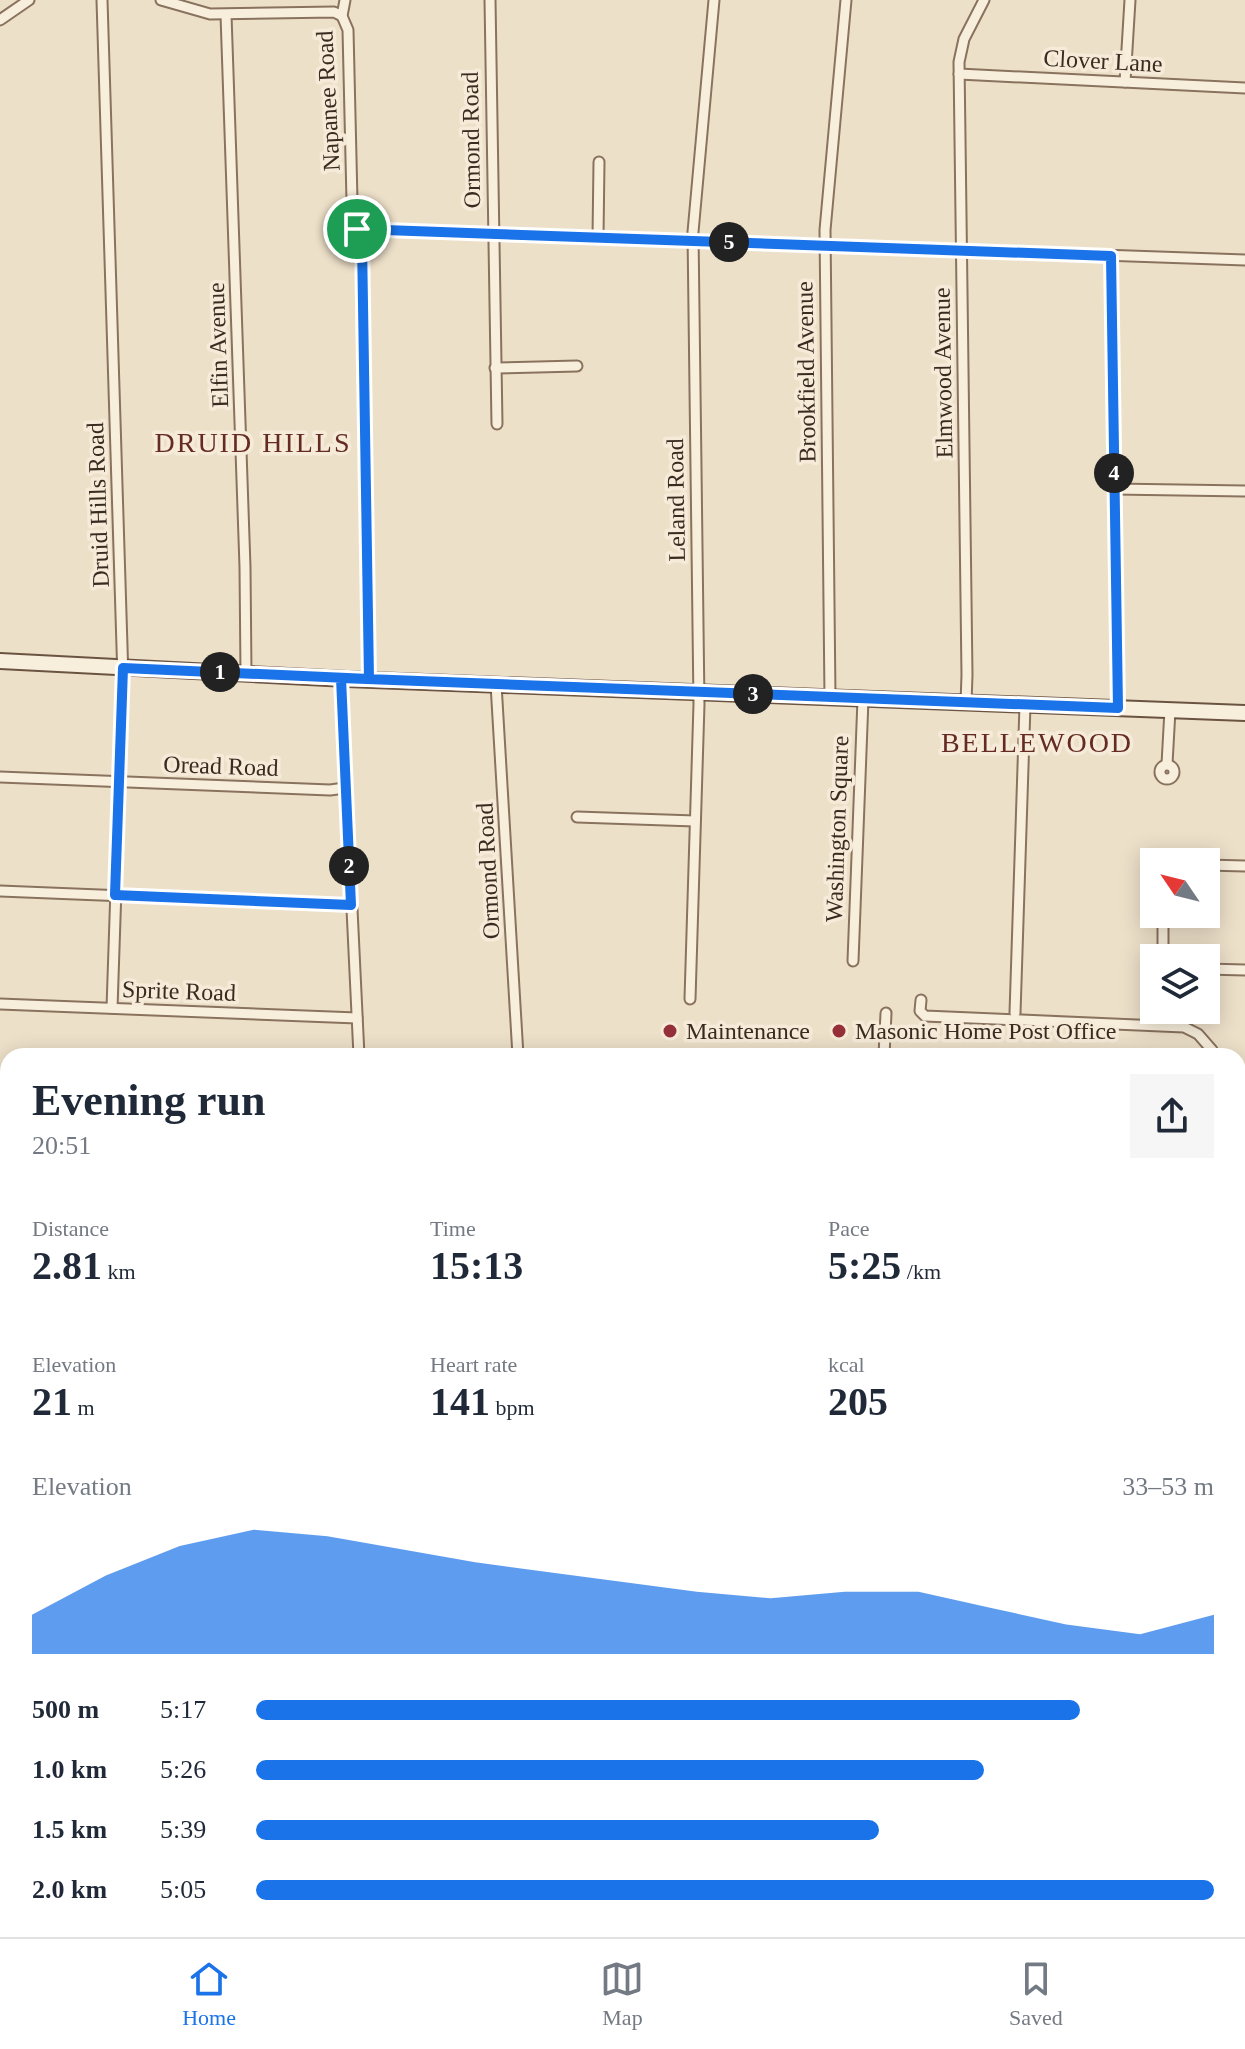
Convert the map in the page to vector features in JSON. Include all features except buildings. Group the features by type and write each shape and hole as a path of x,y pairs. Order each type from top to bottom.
{"main road":[{"path":"0,661 341,678 1245,713"}],"street":[{"path":"0,20 29,0"},
{"name":"Druid Hills Road","path":"102,0 123,668 112,1008"},
{"path":"161,0 196,11 226,15 334,12 342,16"},
{"name":"Napanee Road","path":"345,0 342,16 348,30 352,201 362,242 369,679"},
{"name":"Ormond Road","path":"490,0 497,424"},
{"name":"Leland Road","path":"690,999 699,692 693,240 714,0"},
{"name":"Brookfield Avenue","path":"830,697 825,245 846,0"},
{"name":"Elmwood Avenue","path":"966,703 959,74 962,44 984,0"},
{"path":"1125,82 1130,0"},
{"name":"Elfin Avenue","path":"226,15 246,673"},
{"name":"Clover Lane","path":"959,74 1245,88"},
{"path":"598,237 599,162"},
{"path":"357,229 1245,260"},
{"path":"1111,256 1118,708"},
{"path":"495,368 577,366"},
{"path":"1114,489 1245,491"},
{"path":"341,678 359,1048"},
{"name":"Ormond Road","path":"496,684 518,1048"},
{"name":"Washington Square","path":"853,961 863,699"},
{"path":"1015,1013 1025,705"},
{"path":"1167,764 1170,710"},
{"name":"Oread Road","path":"0,777 345,788"},
{"path":"577,817 695,821"},
{"path":"1220,865 1245,866"},
{"path":"0,891 351,905"},
{"path":"1220,969 1245,970"},
{"path":"921,1000 920,1011 925,1016 1184,1027 1198,1034 1210,1048"},
{"name":"Sprite Road","path":"0,1004 357,1018"},
{"path":"884,1048 886,1013"}],"place":[{"name":"Maintenance","path":"670,1031"},
{"name":"Masonic Home Post Office","path":"839,1031"}],"district":[{"name":"DRUID HILLS","path":"253,442"},
{"name":"BELLEWOOD","path":"1037,742"}],"route":[{"path":"357,229 1111,256 1118,708 341,678 351,905 115,895 123,668 369,679 362,242 357,229"}]}
